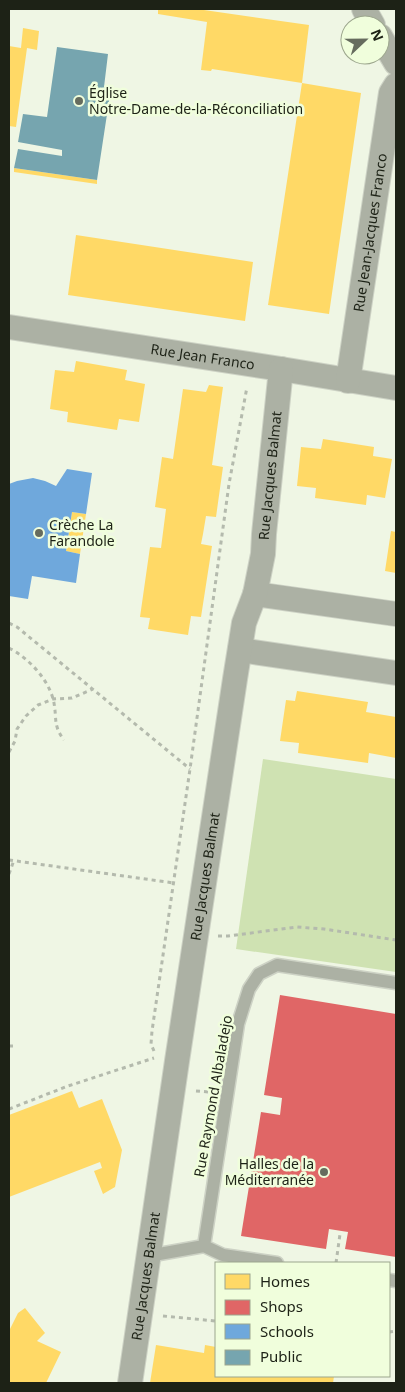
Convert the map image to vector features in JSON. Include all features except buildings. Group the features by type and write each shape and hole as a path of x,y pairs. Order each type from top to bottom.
{"street":[{"name":"Rue Jean-Jacques Franco","path":"348,380 391,93 396,85"},
{"name":"Rue Jean Franco","path":"9,327 396,388"},
{"name":"Rue Jacques Balmat","path":"130,1383 244,623 254,594 263,554 281,369"},
{"path":"254,594 396,614"},
{"path":"240,650 396,673"}],"lane":[{"name":"Rue Raymond Albaladejo","path":"204,1246 238,1024 249,989 259,974 277,965 396,983"},
{"path":"148,1256 204,1246 223,1255 270,1262"}],"path":[{"path":"155,1067 156,1057 151,1044 152,1032 229,484 251,364"},
{"path":"9,623 17,627 190,769"},
{"path":"9,648 16,651 37,671 49,686 53,699 55,722 64,740"},
{"path":"9,752 15,741 16,729 38,705 53,699 72,698 93,689"},
{"path":"9,860 174,883"},
{"path":"9,874 14,860"},
{"path":"196,936 228,936 297,927 324,929 396,940"},
{"path":"9,1046 17,1046"},
{"path":"9,1109 68,1086 156,1057"},
{"path":"198,1091 214,1093"},
{"path":"336,1262 340,1234"},
{"path":"140,1314 215,1321"}],"green space":[{"path":"263,759 396,779 396,972 236,949"}],"place":[{"name":"Église Notre-Dame-de-la-Réconciliation","path":"79,101"},
{"name":"Crèche La Farandole","path":"39,533"},
{"name":"Halles de la Méditerranée","path":"324,1172"}]}
